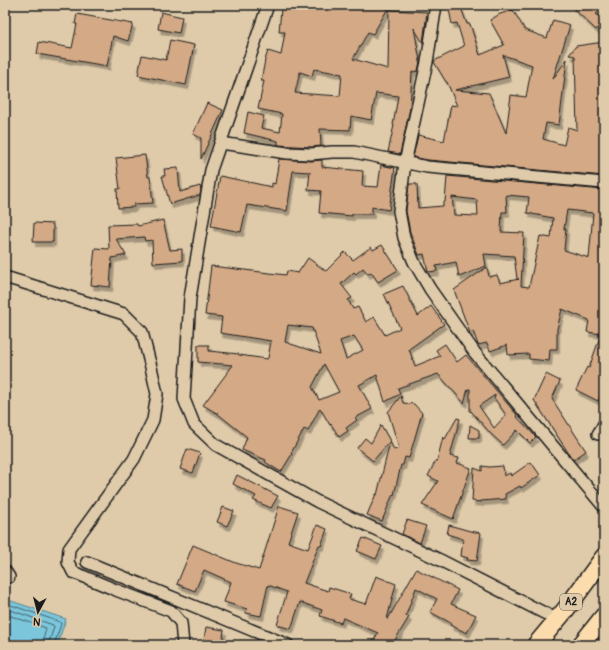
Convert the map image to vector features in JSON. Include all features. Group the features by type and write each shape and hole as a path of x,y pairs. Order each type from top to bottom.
{"highway":[{"name":"A2","path":"536,645 558,620 604,557"},
{"path":"581,645 604,616"}],"street":[{"path":"268,5 212,170 190,298 184,399 194,424 216,445 318,502 440,560 558,620"},
{"path":"436,5 427,62 406,163 399,211 404,238 414,262 430,289 476,353 604,507"},
{"path":"220,143 287,153 311,154 354,152 427,167 604,183"},
{"path":"5,277 124,314 142,332 152,367 157,394 153,420 134,459 69,549 68,562 73,572 171,611 181,623 183,645"},
{"path":"598,434 604,424"},
{"path":"87,562 288,645"}],"water":[{"path":"5,599 66,619 57,645 17,645 5,641"}],"building":[{"path":"315,5 390,5 373,34 368,32 353,59 388,69 389,10 427,12 423,43 414,28 420,61 418,71 412,72 410,108 400,154 388,152 398,96 376,93 371,120 351,116 350,130 320,129 321,146 311,147 278,145 278,141 244,133 248,112 264,116 261,128 280,132 282,114 258,109 264,81 261,81 265,60 268,51 281,55 285,32 279,32 281,9 304,11 305,9 313,11","holes":["314,69 342,74 340,96 295,93 300,72 312,76"]},
{"path":"448,5 460,5 467,24 470,24 480,55 504,45 490,20 500,14 513,10 525,30 547,38 553,20 570,25 553,79 567,59 559,125 546,123 543,139 564,145 568,127 577,130 575,56 569,55 576,46 604,42 604,176 428,160 413,157 418,135 444,141 451,105 457,106 447,82 434,62 464,46 457,23 452,24","holes":["503,55 532,65 526,97 511,95 506,133 489,93 455,90 509,77"]},
{"path":"570,5 591,5 598,12 596,14 604,19 596,30"},
{"path":"161,12 182,17 179,33 158,29"},
{"path":"77,14 133,24 128,41 113,36 107,66 37,54 39,42 72,48 77,24 75,24"},
{"path":"170,40 194,45 186,85 138,75 142,55 166,60"},
{"path":"207,103 223,110 201,159 201,138 193,134"},
{"path":"145,155 148,177 150,177 153,203 134,204 134,207 118,208 117,189 120,189 116,158"},
{"path":"279,159 311,161 322,160 322,167 363,171 362,186 378,187 381,165 395,168 389,210 372,207 372,214 352,214 352,216 319,213 321,191 308,190 310,172 293,171 287,211 247,205 241,232 211,226 220,176 272,187 272,183 275,184"},
{"path":"178,168 180,192 200,186 200,195 170,204 162,176 165,176 164,169"},
{"path":"447,176 604,190 604,389 598,401 576,390 587,367 589,368 601,334 587,332 589,320 562,309 557,329 557,349 550,349 549,361 529,359 529,354 508,355 507,345 490,351 487,343 478,345 473,331 470,333 454,290 487,267 489,277 497,275 500,283 519,279 517,279 514,256 484,254 486,266 459,277 456,262 436,266 437,271 428,272 424,254 419,255 410,232 406,211 409,184 417,184 418,208 443,206 443,202 445,202","holes":["506,195 529,197 527,213 553,218 551,238 540,236 529,287 521,286 524,233 501,232 502,212 507,212","452,197 477,200 478,216 454,215","567,210 593,213 589,258 564,250 566,229 564,229"]},
{"path":"163,220 170,250 182,249 182,261 153,263 152,240 145,241 144,237 116,239 126,255 112,258 110,287 91,285 95,248 109,249 108,225 137,224 138,226"},
{"path":"34,223 53,224 53,242 33,242"},
{"path":"382,245 398,270 378,282 371,272 368,274 363,268 356,274 354,272 341,284 352,298 348,300 353,309 358,307 366,322 374,317 385,335 400,328 384,294 403,286 418,316 431,306 444,324 409,349 415,366 440,356 436,350 445,344 457,362 466,355 517,415 516,416 536,437 530,443 517,430 503,445 471,411 470,412 470,389 468,389 464,403 438,374 398,388 400,394 385,402 377,375 359,385 372,409 355,418 357,420 346,428 348,431 339,437 320,408 308,431 304,429 291,453 292,454 281,472 265,462 266,460 242,450 247,437 218,414 203,405 233,365 198,362 198,345 209,345 209,351 267,359 271,341 220,333 222,317 205,315 211,266 286,275 287,271 298,273 308,258 326,271 345,252 353,260 371,247 373,250","holes":["288,325 312,328 321,354 285,342","354,336 363,350 346,359 340,341","324,364 339,392 319,400 312,387","495,395 494,398 506,415 494,428 479,406"]},
{"path":"546,374 560,381 552,399 586,451 573,460 534,400"},
{"path":"401,396 403,403 414,404 422,413 409,458 405,457 403,465 401,465 394,495 393,494 382,521 367,515 376,494 377,495 390,442 394,450 399,448 388,412"},
{"path":"457,418 460,419 450,456 459,458 457,463 471,468 453,519 422,505 438,481 428,476 436,460 437,461 443,437 445,439"},
{"path":"381,425 390,441 373,461 357,448 365,438 371,443"},
{"path":"470,425 479,430 479,438 469,438"},
{"path":"187,449 200,453 193,473 180,469"},
{"path":"531,462 540,475 521,488 520,486 505,494 506,499 481,502 472,501 474,468 482,471 482,466 503,466 504,476 510,473 511,476"},
{"path":"237,475 278,496 271,508 253,500 256,496 233,484"},
{"path":"279,506 298,512 288,542 308,549 317,525 327,529 304,583 328,591 329,587 351,594 349,599 366,604 376,576 396,584 388,619 416,569 458,590 451,604 476,615 467,633 450,625 451,623 430,612 437,599 416,588 406,615 409,617 392,645 371,645 378,633 343,618 341,623 320,616 322,610 300,602 291,629 277,625 287,592 268,585 261,616 246,613 247,609 224,602 231,582 204,570 195,591 177,584 193,545 236,563 259,570"},
{"path":"223,507 234,511 227,526 217,522"},
{"path":"407,520 426,526 420,543 402,534"},
{"path":"449,525 481,533 477,561 467,560 468,558 461,556 463,539 447,534"},
{"path":"363,538 382,546 376,559 357,551"},
{"path":"206,627 224,630 222,645 203,645"}]}
